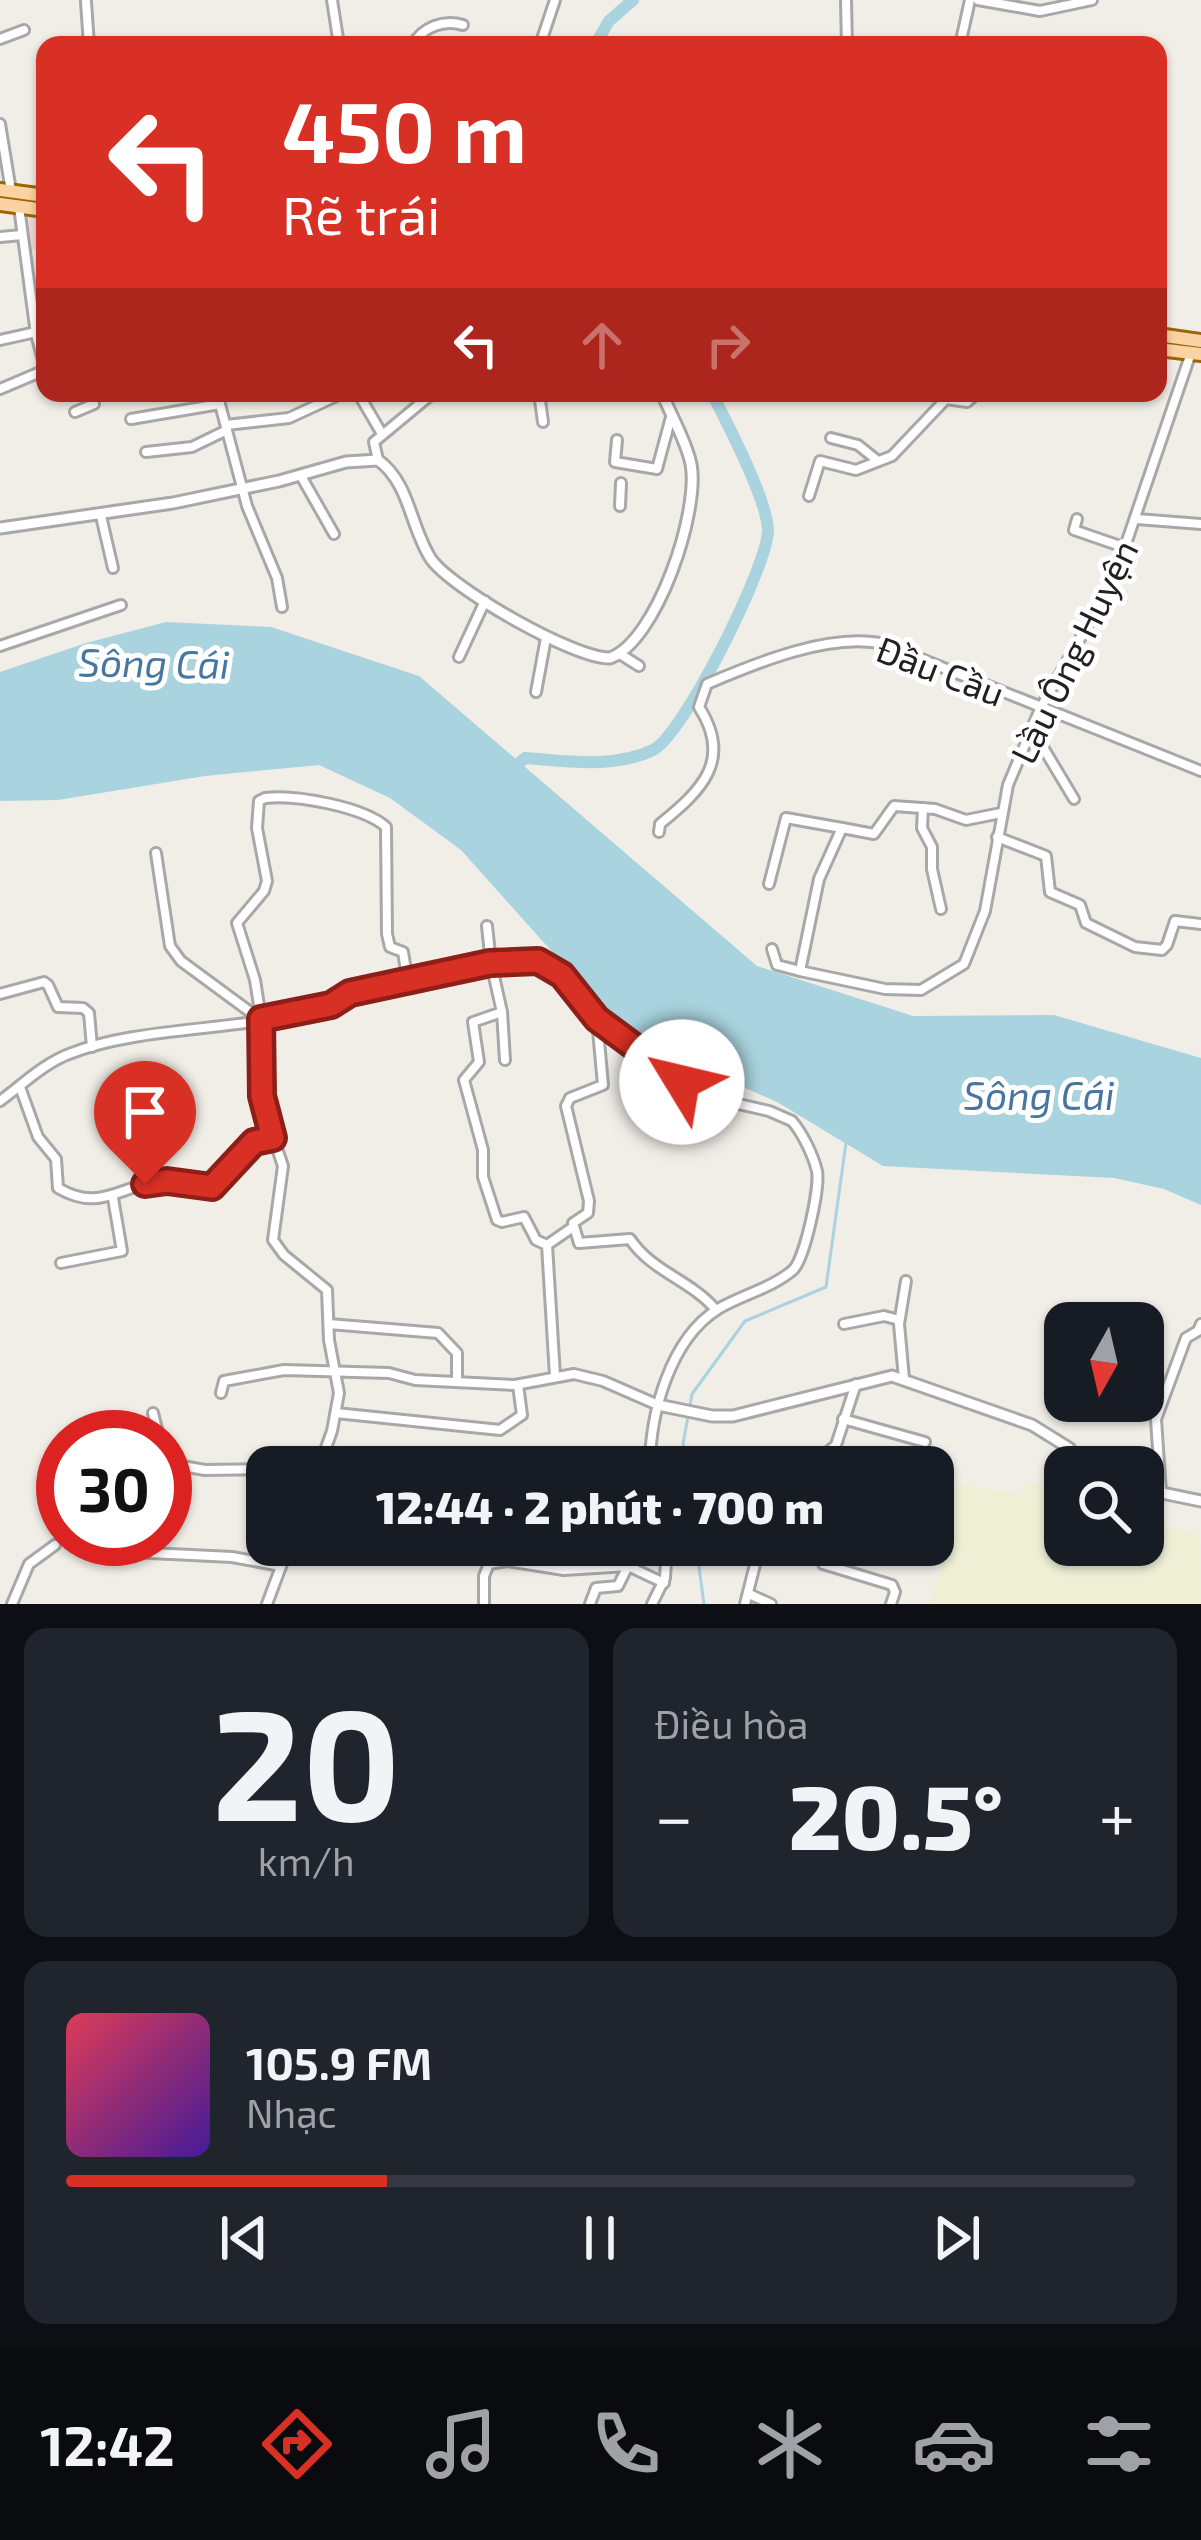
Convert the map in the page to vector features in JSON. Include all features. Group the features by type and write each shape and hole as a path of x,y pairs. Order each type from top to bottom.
{"main road":[{"path":"6,190 36,198"},
{"path":"0,204 19,207 36,202"},
{"path":"1167,336 1201,341"}],"street":[{"path":"332,0 338,36"},
{"path":"543,36 555,0"},
{"path":"847,0 847,36"},
{"path":"963,36 974,0 1040,11 1091,0"},
{"path":"86,2 88,36"},
{"path":"420,36 440,24 463,25"},
{"path":"0,39 24,30"},
{"path":"0,124 6,190"},
{"path":"19,207 36,310"},
{"path":"0,238 22,235"},
{"path":"0,340 36,333"},
{"name":"Lầu Ông Huyện","path":"800,971 908,991 926,989 964,964 985,911 1001,813 1031,728 1114,579 1196,353"},
{"path":"0,389 36,373"},
{"path":"75,412 93,402"},
{"path":"146,452 192,447 226,428 289,418 324,402"},
{"path":"363,402 382,434"},
{"path":"422,402 374,442 378,460 399,484 434,564 462,588 546,638 588,656 610,658 620,654 646,624 680,546 692,469 665,402"},
{"path":"540,402 543,422"},
{"path":"809,496 820,461 856,470 897,452 943,402"},
{"path":"131,419 220,404 242,488 277,578 282,608"},
{"path":"617,440 616,462 657,470 671,417"},
{"path":"831,438 862,447 878,461"},
{"path":"0,528 101,516 301,476 346,461 378,460"},
{"path":"301,476 334,534"},
{"path":"620,506 621,482"},
{"path":"101,516 113,568"},
{"path":"1077,519 1074,530 1126,548"},
{"path":"1137,519 1201,524"},
{"path":"459,657 485,601"},
{"path":"0,646 121,604"},
{"path":"536,692 546,638"},
{"name":"Đầu Cầu","path":"659,832 660,824 704,785 712,767 712,727 699,707 704,687 826,643 870,640 1201,772"},
{"path":"620,654 624,661 639,666"},
{"path":"1031,728 1074,799"},
{"path":"326,1446 336,1413 338,1374 329,1340 327,1290 273,1240 283,1166 262,1096 261,1019 255,980 237,923 267,881 256,815 265,798 324,803 373,817 386,827 387,934 390,947 404,952 408,983"},
{"path":"769,884 784,820 874,834 890,808 922,808 966,820 1001,813"},
{"path":"922,808 940,908"},
{"path":"772,950 777,965 800,971 819,879 842,828"},
{"path":"997,837 1046,856 1050,892 1080,905 1087,923 1135,946 1162,950 1175,922 1201,924"},
{"path":"156,853 170,946 181,961 261,1019"},
{"path":"487,926 506,1060"},
{"path":"0,1101 65,1055 92,1047 161,1031 331,1005 350,993 490,963 532,960 550,965 597,1019 660,1068 709,1099 787,1117 815,1166 815,1198 799,1263 781,1278 716,1310 682,1350 658,1406 653,1446"},
{"path":"0,994 48,985 58,1007 83,1008 89,1013 92,1047"},
{"path":"502,1012 473,1022 479,1062 464,1079 483,1150 483,1177 496,1220 524,1217 536,1240 547,1244"},
{"path":"547,1244 588,1213 590,1205 566,1106 570,1098 603,1085 597,1019"},
{"path":"20,1087 38,1137 56,1159 58,1188 83,1197 113,1198 157,1182 212,1187 254,1142 273,1138"},
{"path":"62,1263 122,1251 113,1198"},
{"path":"573,1226 581,1245 630,1239 644,1258 700,1291 716,1310"},
{"path":"547,1244 555,1376"},
{"path":"904,1379 899,1320 906,1281"},
{"path":"844,1324 884,1316 899,1320"},
{"path":"329,1324 438,1333 457,1353 457,1382"},
{"path":"1158,1446 1156,1419 1185,1341 1201,1324"},
{"path":"221,1393 224,1381 269,1370 389,1372 415,1380 518,1385 555,1376 597,1378 658,1406 733,1416 880,1377 904,1379 1032,1425 1066,1446"},
{"path":"835,1446 856,1384"},
{"path":"336,1413 500,1430 522,1415 518,1385"},
{"path":"843,1419 925,1442"},
{"path":"192,1468 246,1469"},
{"path":"1164,1494 1201,1501"},
{"path":"192,1555 246,1560"},
{"path":"12,1604 29,1564 36,1559"},
{"path":"267,1604 281,1566"},
{"path":"484,1604 488,1566"},
{"path":"540,1566 559,1570 628,1566 664,1583"},
{"path":"590,1604 596,1588 618,1586 628,1566"},
{"path":"652,1604 664,1583 666,1566"},
{"path":"755,1566 747,1599 771,1604"},
{"path":"830,1566 892,1585 891,1604"}],"shaded area":[{"path":"24,216 36,217 36,250 28,251"}],"green space":[{"path":"1028,1482 1044,1484 1044,1566 1164,1566 1164,1527 1200,1535 1201,1604 928,1604 942,1566 954,1566 954,1495 959,1484 1021,1495"}],"water":[{"name":"Sông Cái","path":"166,622 271,627 419,676 757,966 913,1016 1054,1015 1201,1058 1201,1205 1164,1189 1114,1178 883,1166 777,1102 675,1057 615,1022 461,850 390,798 319,765 205,776 58,800 0,801 0,672"}],"waterway":[{"path":"600,36 609,21 633,0"},
{"path":"509,772 525,758 606,762 653,750 703,683 754,577 768,530 754,481 716,402"},
{"path":"683,1446 692,1394 745,1321 826,1287 846,1143"},
{"path":"699,1566 704,1604"}],"route":[{"path":"145,1184 167,1181 212,1187 254,1142 273,1138 262,1096 261,1019 331,1005 350,993 490,963 532,960 550,965 597,1019 682,1082"}]}
